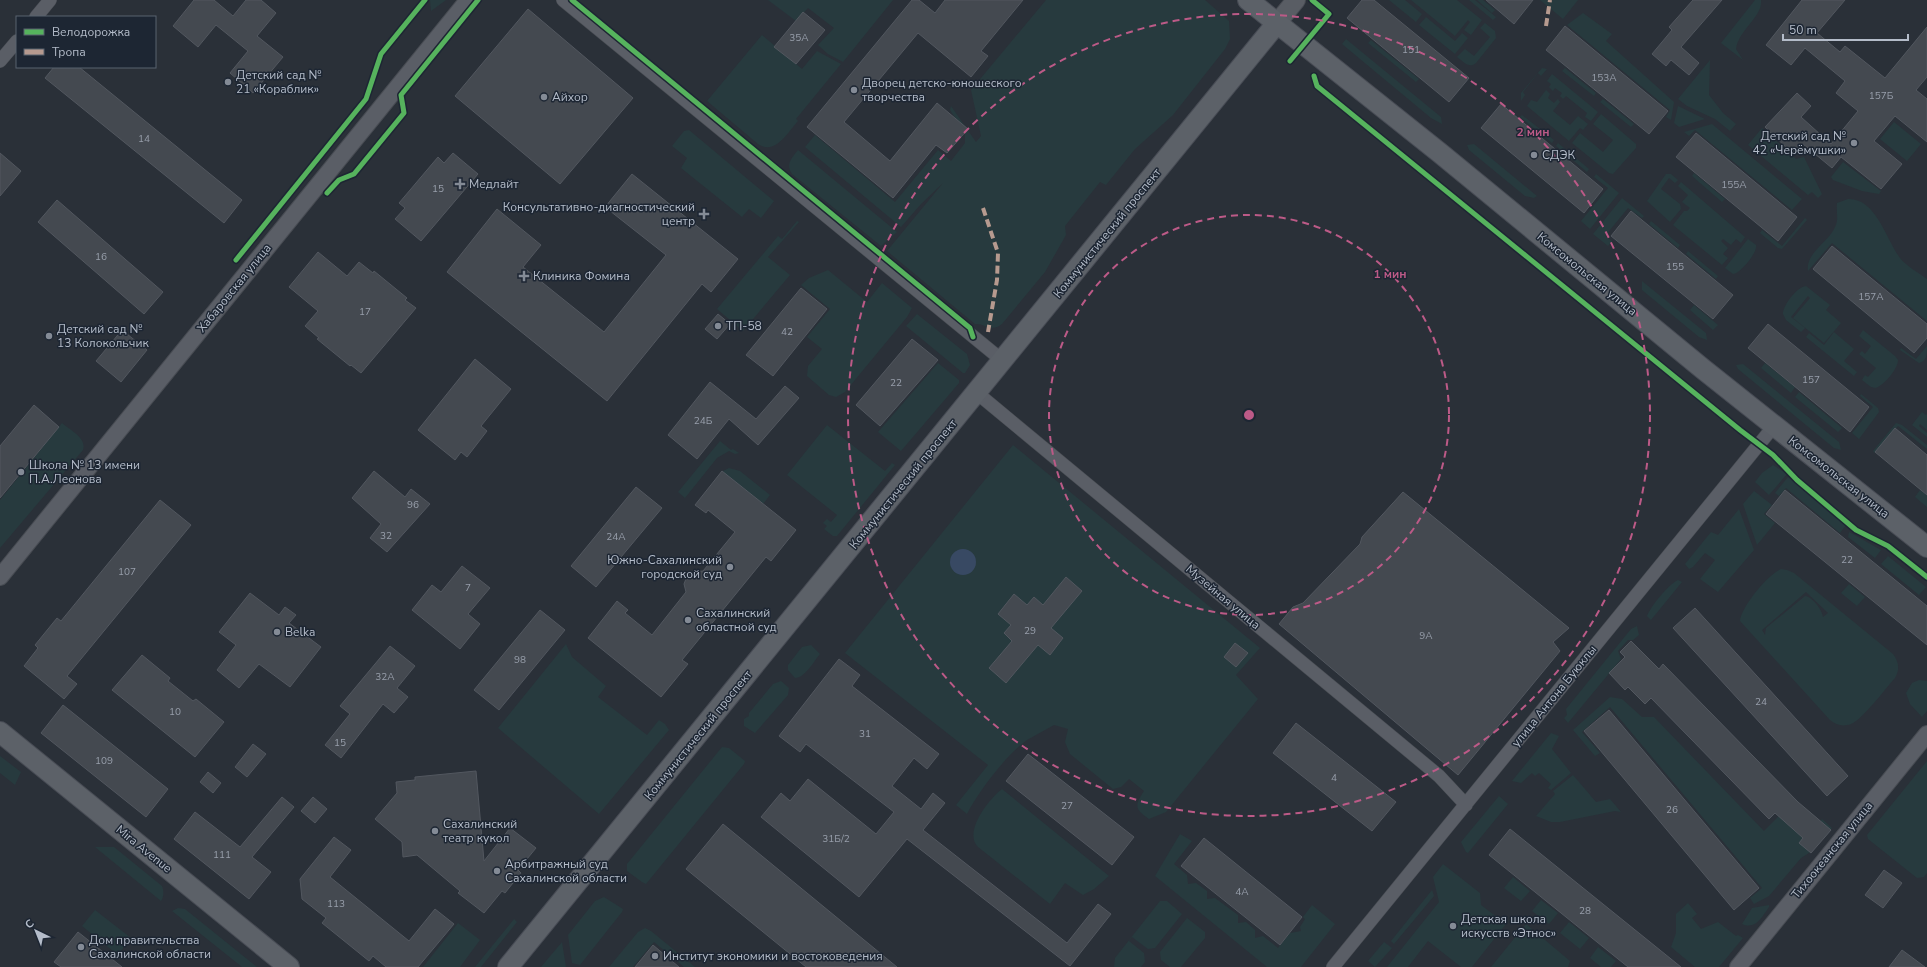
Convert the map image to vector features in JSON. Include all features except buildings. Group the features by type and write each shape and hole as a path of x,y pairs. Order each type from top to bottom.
{"main road":[{"name":"Комсомольская улица","path":"1248,0 1440,153 1774,426 1927,547"},
{"name":"Коммунистический проспект","path":"508,967 1296,0"},
{"name":"Mira Avenue","path":"0,732 289,967"}],"street":[{"path":"37,16 50,0"},
{"name":"Хабаровская улица","path":"0,577 468,0"},
{"path":"563,0 1003,361"},
{"path":"0,61 16,42"},
{"name":"Музейная улица","path":"977,393 1439,776 1466,805"},
{"name":"улица Антона Буюклы","path":"1333,967 1774,426"},
{"name":"Тихоокеанская улица","path":"1738,967 1927,734"}],"green space":[{"path":"430,0 446,0 431,11"},
{"path":"768,0 893,0 843,62 828,54 818,45 834,28 808,8 796,21"},
{"path":"1046,0 1205,0 1229,21 1230,39 1225,49 1173,115 1135,149 1106,185 1100,182 1065,226 1066,235 1045,272 1002,324 998,327 991,328 975,324 887,251 943,183 921,204 901,227 805,147 815,135 895,202 938,150 951,161 965,143 965,133 950,110 951,106 976,142 981,136 971,90"},
{"path":"1389,0 1405,0 1422,14 1416,22"},
{"path":"1411,0 1457,0 1482,20 1471,35 1464,30 1470,22 1468,20 1455,36"},
{"path":"1469,0 1475,0 1496,17 1493,20"},
{"path":"1477,0 1483,0 1495,10 1492,13"},
{"path":"1540,0 1578,0 1563,19"},
{"path":"1755,0 1761,0 1761,6 1755,18 1741,35 1736,49 1743,60 1721,43"},
{"path":"1583,13 1612,34 1606,41 1674,102 1671,120 1666,117 1670,110 1567,25"},
{"path":"1426,17 1455,41 1462,33 1468,38 1455,54 1419,25"},
{"path":"1485,23 1495,31 1496,38 1476,63 1473,65 1466,64 1457,57 1465,49 1474,56 1490,37 1480,28"},
{"path":"762,35 802,69 817,51 841,64 796,119 798,121 781,141 770,147 764,147 758,144 707,101"},
{"path":"1346,39 1441,117 1442,124 1431,118 1342,44"},
{"path":"1371,40 1419,79 1416,82 1368,43"},
{"path":"1710,60 1709,95 1723,113 1736,124 1730,131 1715,119 1687,106 1678,99"},
{"path":"1542,68 1547,69 1541,76 1538,73 1523,92 1525,95 1521,101 1521,93"},
{"path":"1565,68 1596,93 1594,96 1562,71"},
{"path":"1552,74 1598,112 1591,121 1585,117 1587,113 1566,96 1563,99 1560,96 1562,93 1555,88 1553,91 1549,87 1551,84 1547,81"},
{"path":"1546,90 1550,94 1548,98 1554,103 1558,99 1560,102 1553,111 1570,125 1578,116 1588,124 1583,130 1580,128 1569,141 1527,106 1531,100 1537,102"},
{"path":"1603,99 1634,124 1631,127 1600,102"},
{"path":"1678,106 1705,119 1679,127 1674,123"},
{"path":"1601,114 1636,144 1636,148 1613,174 1609,173 1572,143 1580,133 1603,152 1613,140 1593,124"},
{"path":"1522,115 1554,140 1552,143 1520,117"},
{"path":"1894,122 1921,144 1907,161 1880,139"},
{"path":"1712,124 1802,199 1792,210 1695,130 1689,136 1684,132"},
{"path":"1762,128 1796,159 1804,157 1822,194 1818,198 1812,192 1808,195 1748,145"},
{"path":"689,130 774,201 761,218 749,209 742,217 681,168 687,158 672,146 684,131"},
{"path":"1558,143 1589,169 1587,172 1556,146"},
{"path":"1474,144 1537,196 1534,198 1525,196 1469,150 1467,145"},
{"path":"798,150 897,232 881,246 792,174 789,164"},
{"path":"1843,162 1881,191 1879,194 1862,191 1833,180 1831,177"},
{"path":"1694,173 1725,199 1722,202 1692,176"},
{"path":"1596,174 1619,193 1590,229 1581,221 1608,188 1594,177"},
{"path":"1666,174 1671,174 1678,180 1675,183 1669,178 1661,189 1680,204 1681,209 1670,222 1647,201"},
{"path":"1681,182 1745,237 1741,243 1736,239 1731,245 1723,239 1721,241 1728,248 1723,254 1728,258 1722,265 1673,225 1684,211 1687,211 1690,208 1682,202 1688,195 1678,186"},
{"path":"1622,198 1644,216 1642,218 1628,208 1605,236 1612,241 1608,246 1593,234"},
{"path":"1848,199 1858,200 1873,212 1900,258 1909,267 1927,279 1927,321 1832,243 1808,271 1810,259 1828,238 1836,224 1837,203"},
{"path":"1805,218 1807,220 1782,249 1778,248 1760,233 1762,230 1782,246"},
{"path":"797,221 799,222 768,257 790,275 743,331 717,309 778,236 782,239"},
{"path":"1651,221 1680,245 1678,248 1649,224"},
{"path":"1748,239 1756,245 1756,248 1744,267 1733,274 1725,268"},
{"path":"1688,251 1718,276 1716,279 1686,254"},
{"path":"828,270 867,302 882,283 912,308 907,317 845,392 836,397 829,395 807,376 808,366 822,349 807,337 830,309 801,285 809,278"},
{"path":"1642,281 1706,333 1707,340 1699,337 1642,290"},
{"path":"1806,286 1830,305 1826,310 1841,323 1824,343 1793,318 1810,298 1808,296 1791,317 1805,328 1801,332 1786,320 1783,314 1785,306 1791,297 1802,287"},
{"path":"1694,305 1718,325 1713,330 1690,310"},
{"path":"917,314 967,354 970,365 965,373 963,373 906,326"},
{"path":"1863,330 1898,360 1896,368 1890,376 1883,384 1876,388 1871,387 1862,380 1865,375 1868,377 1876,368 1859,354 1862,351 1865,354 1871,346 1859,336"},
{"path":"1834,332 1854,349 1844,361 1857,372 1854,376 1806,337 1809,333 1824,345"},
{"path":"1927,346 1927,354 1925,359 1919,363 1900,350 1901,348 1916,359"},
{"path":"938,363 959,380 959,383 901,451 878,432"},
{"path":"1765,363 1795,387 1791,393 1761,368"},
{"path":"1743,364 1839,442 1841,450 1834,448 1738,369 1736,365"},
{"path":"1799,392 1842,428 1838,432 1795,397"},
{"path":"1861,394 1878,408 1879,412 1859,439 1852,433 1873,407 1860,396"},
{"path":"1922,412 1926,415 1927,414 1927,430 1920,424 1919,426 1927,433 1927,437 1912,425"},
{"path":"62,423 80,438 84,446 83,450 0,548 0,500"},
{"path":"1896,423 1902,425 1927,445 1927,449 1898,426 1875,453 1873,451"},
{"path":"827,425 885,471 892,463 895,465 837,536 833,536 824,529 827,526 823,523 827,519 831,522 837,515 787,475"},
{"path":"720,441 731,450 733,449 739,453 735,454 729,451 717,458 685,498 678,492"},
{"path":"1013,445 1260,648 1236,675 1258,699 1166,812 1149,819 1141,813 1137,804 1144,791 1129,779 1121,787 1113,789 1070,754 1065,742 1068,729 1054,725 1027,740 1011,754 986,785 967,814 956,805 988,765 845,653"},
{"path":"1773,465 1787,474 1769,495 1755,482 1762,473"},
{"path":"729,468 740,471 770,495 763,504 724,473 723,471"},
{"path":"1788,477 1846,525 1840,533 1786,488 1779,496 1775,493"},
{"path":"1920,490 1927,495 1927,507 1915,497"},
{"path":"1754,491 1772,505 1764,514 1775,523 1757,545 1743,504"},
{"path":"1739,509 1754,550 1718,592 1700,579 1715,560 1705,553 1693,567 1689,569 1685,564 1711,532 1718,535"},
{"path":"1849,532 1881,550 1875,558 1848,537"},
{"path":"1888,556 1926,587 1919,595 1881,564"},
{"path":"1781,569 1794,573 1893,654 1897,660 1898,669 1895,678 1861,717 1851,724 1840,725 1830,720 1740,621 1750,600 1769,577","holes":["1806,592 1828,613 1823,617 1821,610 1816,604 1805,596 1766,628 1765,635 1762,630"]},
{"path":"1678,580 1682,582 1651,620 1647,616 1652,607 1660,596"},
{"path":"1849,584 1865,597 1857,606 1841,593"},
{"path":"1637,626 1639,635 1633,640 1628,640 1618,651 1621,659 1568,723 1564,718 1567,715 1566,709 1631,629"},
{"path":"566,644 572,657 606,686 598,697 647,735 659,720 665,724 669,730 599,814 498,728"},
{"path":"811,645 820,654 806,672 795,678 788,670 788,665 802,647"},
{"path":"1919,680 1927,681 1927,711 1922,717 1910,704 1906,693 1912,683"},
{"path":"781,681 789,688 788,695 755,733 744,726 744,719 749,716 749,713 773,684"},
{"path":"1610,697 1622,699 1642,717 1654,717 1764,831 1781,814 1786,823 1806,839 1822,819 1832,828 1812,851 1801,858 1769,896 1754,904 1750,898 1762,888 1610,707 1582,732 1600,753 1595,756 1573,730"},
{"path":"1551,733 1559,736 1552,749 1571,773 1551,790 1548,788 1551,784 1539,773 1535,776 1532,773 1521,783 1512,781"},
{"path":"722,747 729,748 745,761 744,764 646,884 642,882 627,871 627,864"},
{"path":"0,756 21,772 15,785 0,773"},
{"path":"1927,761 1927,873 1924,877 1917,878 1868,839 1867,835"},
{"path":"1573,775 1596,802 1610,799 1621,812 1615,811 1560,822 1551,822 1536,816 1555,794 1553,791"},
{"path":"1002,789 1109,876 1094,889 1083,895 1065,883 1050,904 978,847 974,841 976,825 985,808"},
{"path":"1499,796 1508,804 1468,853 1466,852 1461,842"},
{"path":"1180,834 1192,841 1174,864 1187,875 1188,884 1196,883 1207,891 1207,899 1215,898 1238,915 1238,923 1246,922 1255,930 1255,938 1263,936 1278,948 1290,933 1301,931 1300,927 1305,919 1303,917 1312,905 1335,924 1301,967 1267,967 1155,876"},
{"path":"95,847 114,847 162,886 163,898 161,901"},
{"name":"Детская школа искусств «Этнос»","path":"1443,864 1480,893 1481,905 1506,924 1472,967 1461,967 1428,941 1408,967 1387,967 1439,902 1433,877"},
{"path":"1513,877 1530,891 1521,901 1504,888"},
{"path":"1432,890 1434,896 1394,944 1391,941"},
{"path":"604,897 623,909 622,912 580,965 572,963 568,935 595,901"},
{"path":"1541,900 1558,913 1549,924 1532,911"},
{"path":"1160,901 1167,901 1182,914 1155,948 1148,949 1132,937 1129,941 1144,953 1145,962 1141,967 1114,967 1115,958"},
{"path":"1688,903 1697,914 1692,918 1701,929 1718,922 1736,936 1738,935 1743,938 1719,967 1695,967 1671,947 1676,933 1676,914"},
{"path":"1769,905 1764,915 1758,922 1751,925 1742,924 1752,908"},
{"path":"178,908 185,909 257,967 242,967 172,911"},
{"path":"95,910 131,938 118,955 82,926"},
{"path":"1187,918 1205,932 1205,938 1181,967 1170,967 1161,960 1160,952"},
{"path":"514,919 517,922 481,967 475,967"},
{"path":"1569,922 1589,938 1580,949 1560,933"},
{"path":"458,923 480,940 460,967 423,967"},
{"path":"1526,924 1570,961 1568,967 1491,967"},
{"path":"645,928 651,931 695,967 684,967 654,942 633,967 609,967 638,932"},
{"path":"562,942 566,967 541,967"},
{"path":"1384,942 1392,948 1375,967 1368,961"},
{"path":"1598,947 1616,961 1611,967 1601,967 1590,958"}],"water":[{"path":"963,549 972,553 976,562 972,571 963,575 954,571 950,562 954,553"}],"marked path":[{"path":"1546,26 1550,0"},
{"path":"983,208 998,253 997,280 988,332"}],"cycle path":[{"path":"236,260 366,99 381,54 425,0"},
{"path":"327,193 339,180 354,174 404,113 401,95 478,0"},
{"path":"572,0 970,328 973,337"},
{"path":"1290,61 1329,14 1312,0"},
{"path":"1314,76 1317,86 1740,430 1773,455 1797,480 1856,530 1888,546 1927,577"}],"place":[{"name":"Детский сад № 21 «Кораблик»","path":"228,82"},
{"name":"Дворец детско-юношеского творчества","path":"854,90"},
{"name":"Айхор","path":"544,97"},
{"name":"Детский сад № 42 «Черёмушки»","path":"1854,143"},
{"name":"СДЭК","path":"1534,155"},
{"name":"Медлайт","path":"460,184"},
{"name":"Консультативно-диагностический центр","path":"704,214"},
{"name":"Клиника Фомина","path":"524,276"},
{"name":"ТП-58","path":"718,326"},
{"name":"Детский сад № 13 Колокольчик","path":"49,336"},
{"name":"Школа № 13 имени П.А.Леонова","path":"21,472"},
{"name":"Южно-Сахалинский городской суд","path":"730,567"},
{"name":"Сахалинский областной суд","path":"688,620"},
{"name":"Belka","path":"277,632"},
{"name":"Сахалинский театр кукол","path":"435,831"},
{"name":"Арбитражный суд Сахалинской области","path":"497,871"},
{"name":"Детская школа искусств «Этнос»","path":"1453,926"},
{"name":"Дом правительства Сахалинской области","path":"81,947"},
{"name":"Институт экономики и востоковедения","path":"655,956"}]}
